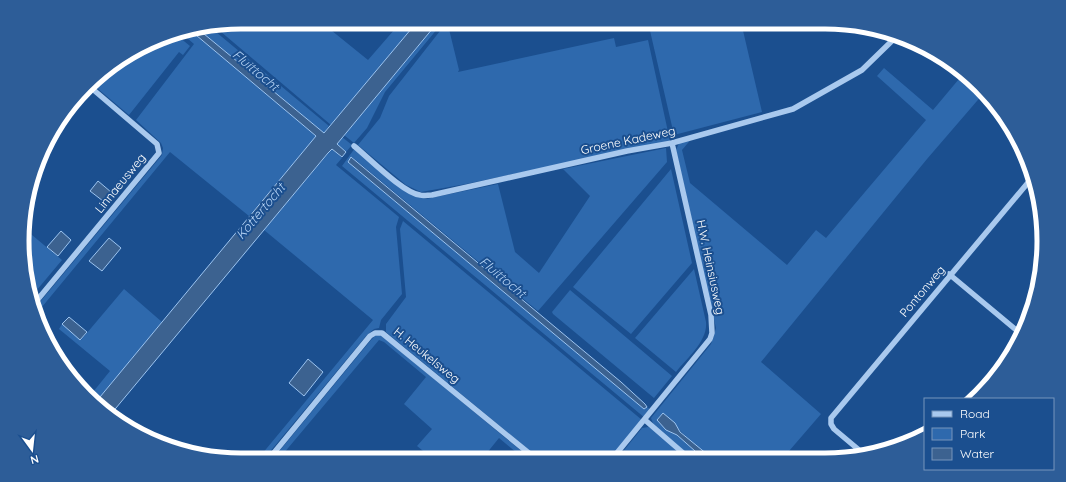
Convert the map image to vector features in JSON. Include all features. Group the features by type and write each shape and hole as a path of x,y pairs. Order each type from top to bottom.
{"street":[{"name":"Groene Kadeweg","path":"354,146 393,179 414,194 420,196 432,195 627,151 672,143 793,109 817,97 862,70 893,40"},
{"name":"Linnaeusweg","path":"37,300 159,153 157,144 92,90"},
{"name":"H.W. Heinsiusweg","path":"617,453 710,339 712,333 711,315 672,143"},
{"name":"Pontonweg","path":"859,450 834,429 831,424 831,418 949,274 1029,182"},
{"path":"949,274 1017,331"},
{"name":"H. Heukelsweg","path":"274,453 370,336 382,333 529,453"},
{"path":"645,420 683,453"}],"green space":[{"path":"227,29 330,29 368,60 395,29 411,29 331,125 220,31"},
{"path":"432,29 437,29 385,92 367,128 354,143 344,135"},
{"path":"442,29 449,29 459,70 458,72 614,38 616,47 648,40 670,141 421,192 406,185 358,145 380,118 389,96"},
{"path":"650,29 743,29 762,112 674,135"},
{"path":"215,31 329,126 324,133 202,33"},
{"path":"195,34 316,136 249,216 170,152 40,309 38,304 162,155 163,148 161,143 136,120 194,44 185,36"},
{"path":"180,38 190,46 183,55 179,52 129,115 96,87 135,57 160,45"},
{"path":"884,68 933,110 960,78 980,97 927,159 761,362 821,414 787,453 705,453 662,414 657,420 666,430 677,435 697,453 687,453 654,426 651,418 711,344 716,328 676,150 679,143 693,137 682,150 690,183 787,265 816,230 826,238 926,120 877,76"},
{"path":"342,137 352,145 346,152 337,144"},
{"path":"355,148 411,193 426,199 498,184 515,252 539,273 590,196 563,169 666,148 667,162 538,311 352,157 348,162 645,409 647,407 651,410 645,418 342,166"},
{"path":"332,149 342,158 336,165 399,217 396,227 402,294 381,320 379,328 374,329 366,336 269,453 263,453 373,320 264,230"},
{"path":"671,169 692,263 631,334 573,287"},
{"path":"403,221 642,420 616,453 533,453 386,332 386,324 406,297 400,229"},
{"path":"29,232 62,260 35,292 29,255"},
{"path":"694,269 706,322 706,329 704,336 696,349 676,372 635,338"},
{"path":"124,289 162,322 99,398 93,392 110,371 59,329 62,324 81,340"},
{"path":"570,290 672,376 654,398 553,314 552,312"},
{"path":"381,335 524,453 517,453 499,438 487,453 426,453 417,446 432,429 404,404 426,377 384,342 379,340 284,453 278,453 375,336"},
{"path":"642,428 651,428 680,453 622,453"}],"water":[{"name":"Kottertocht","path":"411,29 432,29 337,144 346,152 342,157 332,149 328,153 114,410 112,409 99,398 316,136 195,34 202,33 324,133"},
{"path":"351,157 621,382 647,407 644,409 348,162"},
{"path":"98,181 111,192 103,201 90,191"},
{"path":"61,231 71,240 58,256 47,247"},
{"path":"109,238 121,248 102,271 89,261"},
{"path":"69,317 87,332 80,340 62,324"},
{"path":"308,359 323,372 304,396 289,383"},
{"path":"663,413 675,423 680,432 706,453 697,453 677,435 666,430 657,420"}],"water label":[{"name":"Fluittocht","path":"256,70"},
{"name":"Fluittocht","path":"503,277"}]}
